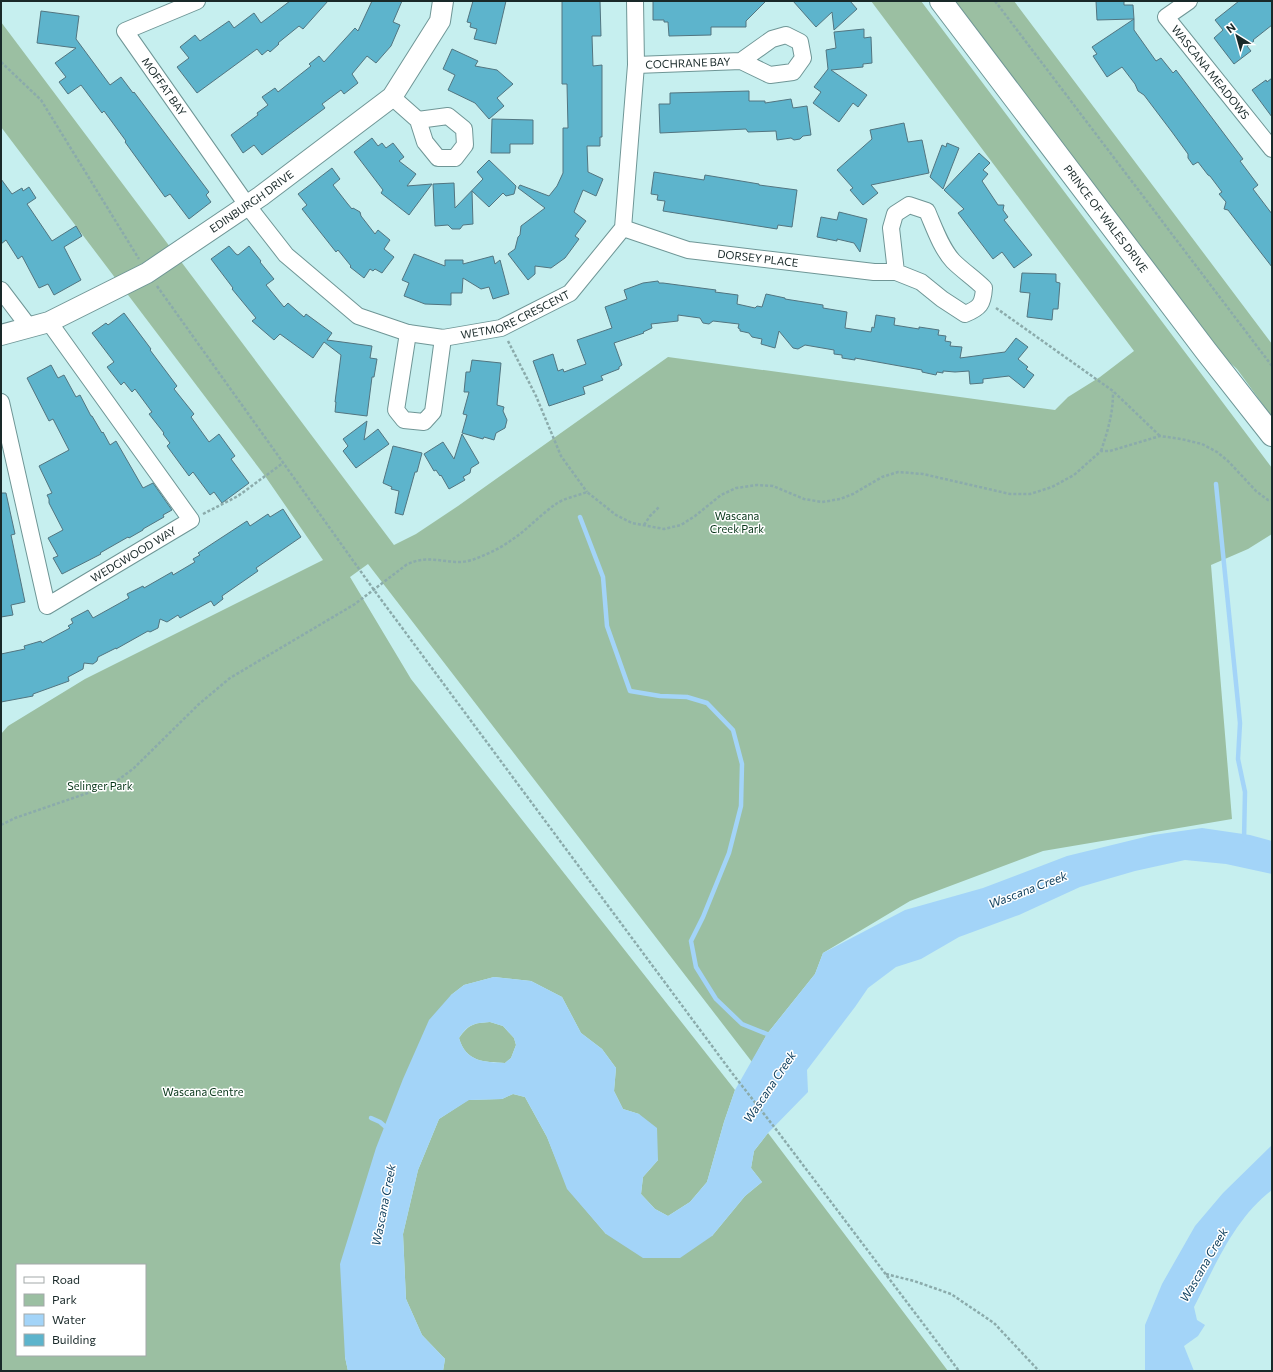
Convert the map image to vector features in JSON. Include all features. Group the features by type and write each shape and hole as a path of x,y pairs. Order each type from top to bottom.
{"main road":[{"name":"PRINCE OF WALES DRIVE","path":"941,1 1206,351 1272,435"}],"street":[{"name":"MOFFAT BAY","path":"197,1 125,32 248,205"},
{"name":"EDINBURGH DRIVE","path":"1,335 49,322 147,273 248,205 392,97 440,21 443,1"},
{"path":"623,228 636,65 635,1"},
{"name":"WASCANA MEADOWS","path":"1189,1 1166,17 1272,150"},
{"name":"COCHRANE BAY","path":"636,65 741,61"},
{"path":"392,97 418,120"},
{"name":"WETMORE CRESCENT","path":"248,205 286,255 358,316 408,333 443,338 501,328 570,293 623,228"},
{"path":"896,272 891,228 895,214 909,205 927,211 940,241 952,260 984,288 984,299"},
{"name":"DORSEY PLACE","path":"623,228 688,250 874,272 896,272 921,282 942,299 965,314 977,309 984,299"},
{"path":"1,290 29,327"},
{"path":"49,322 191,520"},
{"path":"408,333 396,410 404,420 424,422 433,412 443,338"},
{"name":"WEDGWOOD WAY","path":"1,402 47,606 191,520"}],"path":[{"path":"995,1 1272,366"},
{"path":"1,62 41,100 147,273 374,590 732,1073 959,1371"},
{"path":"984,299 1112,391 1160,436"},
{"path":"501,328 536,396 561,456 587,492 616,515 632,523 664,529 681,525 696,516 721,495 736,488 757,485 773,486 804,499 822,502 840,499 853,494 882,477 898,472 924,474 1010,494 1030,494 1052,487 1074,475 1101,451 1111,420 1113,409 1112,391"},
{"path":"1101,451 1110,451 1160,436 1202,444 1217,452 1228,461 1256,491 1268,500 1272,500"},
{"path":"191,520 238,496 283,463"},
{"path":"1,825 15,818 111,784 133,768 199,704 230,678 355,604 413,562 430,559 456,562 471,560 493,551 513,539 557,503 587,492"},
{"path":"644,525 650,516 660,506"},
{"path":"885,1274 914,1281 951,1294 994,1323 1039,1371"}],"green space":[{"path":"871,1 921,1 1272,468 1272,534 1248,549 1211,565 1232,819 1043,851 910,901 823,953 815,974 767,1034 752,1062 368,564 350,577 411,679 735,1090 724,1122 707,1182 690,1202 668,1216 655,1209 641,1194 643,1177 658,1160 639,1114 623,1109 614,1091 616,1068 602,1049 581,1033 562,997 531,981 494,977 464,985 451,995 345,1357 348,1371 1,1371 1,734 8,726 85,679 323,560 265,476 1,127 1,22 394,545 416,534 458,506 668,357 1055,410 1068,397 1100,377 1134,351"},
{"path":"948,1 1014,1 1272,344 1272,417 1237,369 1198,333"},
{"path":"490,1022 503,1026 514,1038 516,1045 511,1058 505,1063 483,1061 471,1056 462,1046 459,1038 472,1025"},
{"path":"513,1094 525,1097 547,1137 568,1189 606,1234 712,1236 745,1196 762,1182 751,1168 754,1151 768,1133 948,1371 443,1371 445,1359 422,1335 406,1299 403,1234 418,1170 439,1119 468,1100 502,1099"}],"water":[{"name":"Wascana Creek","path":"1202,828 1250,835 1272,841 1272,874 1226,864 1185,860 1135,871 1080,887 1019,915 959,937 921,959 896,967 868,988 807,1070 808,1092 768,1133 754,1151 751,1168 762,1182 745,1196 712,1236 680,1258 643,1258 606,1234 567,1189 547,1137 525,1097 513,1094 502,1099 469,1100 439,1119 418,1170 403,1234 406,1299 422,1335 445,1359 443,1371 348,1371 345,1357 340,1264 376,1148 403,1079 429,1020 451,995 464,985 494,977 531,981 562,997 581,1033 602,1049 616,1068 614,1091 623,1109 639,1114 657,1128 658,1160 643,1177 641,1194 655,1209 668,1216 690,1202 707,1182 724,1122 735,1090 767,1034 815,974 823,953 905,910 983,888 1067,856 1153,835","holes":["490,1022 503,1026 514,1038 516,1045 511,1058 505,1063 477,1059 466,1052 462,1046 459,1038 465,1030 472,1025"]},
{"name":"Wascana Creek","path":"1272,1145 1272,1190 1247,1215 1236,1229 1194,1307 1197,1320 1205,1325 1198,1336 1184,1346 1194,1371 1145,1371 1145,1325 1162,1284 1195,1226 1223,1193"}],"building":[{"path":"290,1 328,1 303,29 299,26 278,43 279,44 270,52 268,50 262,55 257,49 197,93 177,67 189,58 180,47 195,35 200,41 229,21 234,28 254,13 261,23"},
{"path":"372,1 402,1 393,22 400,25 391,46 376,63 367,56 352,74 358,83 344,94 341,90 322,104 325,108 262,155 254,145 243,153 231,135 258,115 257,113 268,105 262,97 275,88 278,92 311,66 309,64 319,56 324,62 355,28 358,31"},
{"path":"473,1 506,1 496,44 474,39 477,29 470,27 471,23 467,22"},
{"path":"562,1 600,1 601,36 592,36 593,66 602,65 602,137 600,137 600,146 587,146 588,172 603,179 596,196 583,190 574,212 586,221 575,236 579,239 565,258 551,268 535,266 535,274 528,280 508,254 515,249 518,237 520,235 521,226 545,208 518,188 520,185 549,196 557,186 563,173 563,128 568,128 567,84 562,84"},
{"path":"653,1 766,1 746,21 746,27 711,27 711,35 669,36 668,22 664,22 664,20 653,20"},
{"path":"793,1 850,1 857,9 834,30 832,12 816,27"},
{"path":"1096,1 1124,1 1124,5 1133,5 1134,19 1097,20"},
{"path":"1239,1 1272,1 1272,25 1247,46 1251,51 1234,64 1214,38 1223,30 1215,20"},
{"path":"41,11 79,16 76,39 110,85 121,77 133,93 134,92 209,192 206,195 211,202 189,219 170,194 165,197 104,111 102,113 81,85 68,94 59,82 66,77 55,63 76,48 37,43"},
{"path":"1134,19 1134,30 1156,61 1161,58 1173,73 1176,70 1243,159 1240,161 1258,185 1253,189 1272,214 1272,267 1228,210 1224,209 1226,202 1219,194 1222,192 1210,176 1198,162 1193,165 1188,158 1188,154 1144,95 1138,91 1135,84 1122,67 1107,77 1093,56 1097,54 1092,47"},
{"path":"864,29 864,38 871,37 872,63 863,64 863,67 831,70 867,95 858,107 853,103 839,122 813,103 821,92 814,87 828,69 826,50 836,48 834,32"},
{"path":"452,49 478,61 475,66 497,70 513,84 497,98 504,106 489,119 475,103 448,90 455,75 443,69"},
{"path":"1272,78 1272,117 1252,90 1266,80 1267,82"},
{"path":"749,91 749,101 765,101 765,103 791,99 793,108 807,106 811,135 803,136 800,139 794,140 791,138 777,140 776,131 748,132 746,129 660,133 659,104 670,104 670,93"},
{"path":"492,119 533,120 533,144 510,144 510,153 491,153"},
{"path":"904,123 908,142 922,140 929,173 871,185 878,193 863,205 850,190 853,188 837,170 872,139 870,130"},
{"path":"372,138 378,146 382,143 386,148 393,143 404,157 399,161 416,174 407,186 432,184 409,215 381,193 383,190 354,152"},
{"path":"947,143 959,148 943,189 930,177 942,145 946,147"},
{"path":"979,153 990,163 983,170 988,174 982,181 998,205 1004,205 1003,210 1008,217 1004,220 1032,255 1014,268 1002,252 993,259 958,213 964,209 944,190"},
{"path":"489,160 516,186 514,194 506,196 503,193 489,207 472,191 473,224 463,225 460,229 452,229 448,225 435,226 433,184 454,183 455,208 483,179 477,172"},
{"path":"332,168 340,179 333,185 347,203 352,209 353,208 360,212 361,216 375,234 378,230 390,240 384,249 394,257 382,273 375,269 373,271 370,269 364,278 350,267 351,266 338,250 336,252 302,209 307,205 298,194"},
{"path":"654,172 704,180 705,175 797,190 792,227 778,225 777,229 663,211 665,201 657,200 658,195 651,194"},
{"path":"1,179 12,194 22,188 23,191 29,187 36,198 27,204 52,241 76,226 82,236 64,247 81,280 54,295 48,284 39,288 22,256 18,259 6,240 1,244"},
{"path":"839,212 867,219 860,252 854,243 837,239 837,241 817,237 821,217 837,220"},
{"path":"229,246 238,255 249,246 274,279 266,285 284,307 288,303 304,317 306,314 332,333 327,340 372,346 370,358 377,359 374,377 372,377 367,416 335,412 341,355 324,342 313,358 280,334 274,340 252,321 256,318 232,289 233,288 211,259"},
{"path":"414,254 445,266 445,260 463,260 463,264 493,256 495,264 500,260 509,294 493,299 489,287 481,289 463,278 462,293 451,293 451,305 425,304 404,296 409,283 402,280"},
{"path":"1022,273 1056,274 1056,282 1060,283 1058,309 1053,309 1052,320 1027,317 1030,293 1020,292"},
{"path":"658,281 659,283 716,290 715,292 738,295 737,304 755,308 757,306 762,307 766,294 785,299 823,305 823,308 847,312 845,328 871,332 872,327 874,328 876,315 895,318 894,325 919,329 919,327 939,330 938,335 946,336 945,341 951,342 950,346 962,347 960,358 1005,352 1016,338 1028,347 1018,359 1028,367 1026,369 1034,375 1024,388 1009,376 983,379 983,383 970,384 969,371 943,371 943,373 937,372 936,375 922,372 922,370 855,358 855,360 842,358 842,355 834,354 834,350 805,345 798,349 793,348 779,331 775,348 761,344 762,339 752,337 749,333 740,331 738,328 739,324 713,321 709,324 703,323 700,318 678,315 678,321 651,324 652,328 643,332 644,333 614,343 622,365 619,369 601,376 603,380 583,387 585,394 549,406 533,361 553,354 558,371 563,369 564,372 586,364 577,340 612,328 605,307 627,299 624,290 643,283"},
{"path":"124,313 177,386 174,389 194,414 191,417 209,442 219,434 235,456 231,459 249,483 222,503 214,492 210,495 193,472 189,476 167,446 170,443 149,414 152,412 135,389 132,392 124,382 121,385 107,367 114,362 92,333 106,323 108,325"},
{"path":"472,360 501,363 497,405 504,407 503,411 507,420 505,428 496,433 494,440 484,437 483,439 462,433 467,415 463,414 469,392 464,392 466,372 470,372"},
{"path":"51,365 58,378 64,375 76,397 80,395 91,416 102,433 103,432 110,445 116,441 143,488 153,483 172,510 163,515 164,517 143,530 62,574 53,558 58,556 48,538 63,530 49,503 47,495 52,493 39,466 69,450 53,419 49,421 27,378"},
{"path":"367,421 364,440 378,429 389,444 356,468 343,451 348,446 343,439"},
{"path":"462,434 479,463 471,468 470,473 463,477 465,480 449,489 441,475 440,476 436,470 434,471 424,454 443,442 454,459"},
{"path":"393,446 422,453 403,515 395,513 399,491 391,489 392,487 383,483"},
{"path":"1,493 6,493 15,534 11,535 25,602 11,605 13,615 1,617"},
{"path":"283,509 301,537 256,568 258,571 222,596 223,599 214,606 211,601 180,618 178,615 167,622 160,619 158,628 150,632 148,631 116,649 98,657 97,661 93,664 84,663 83,669 68,677 69,681 33,694 33,696 1,702 1,654 25,649 24,646 41,641 42,643 70,628 68,626 73,623 71,619 88,610 93,618 129,598 127,594 143,586 144,588 172,572 173,575 195,562 193,559 200,555 198,553 247,521 250,526 268,514 270,517"}],"waterway":[{"path":"1216,484 1240,723 1238,759 1245,792 1244,840"},
{"path":"580,517 603,577 607,626 630,691 660,696 687,697 707,703 733,730 742,764 741,806 729,853 703,917 691,941 696,967 716,999 742,1024 767,1034 770,1037"},
{"path":"371,1118 380,1122 389,1130"}],"park label":[{"name":"Wascana Creek Park","path":"737,522"},
{"name":"Selinger Park","path":"100,786"},
{"name":"Wascana Centre","path":"203,1092"}]}
